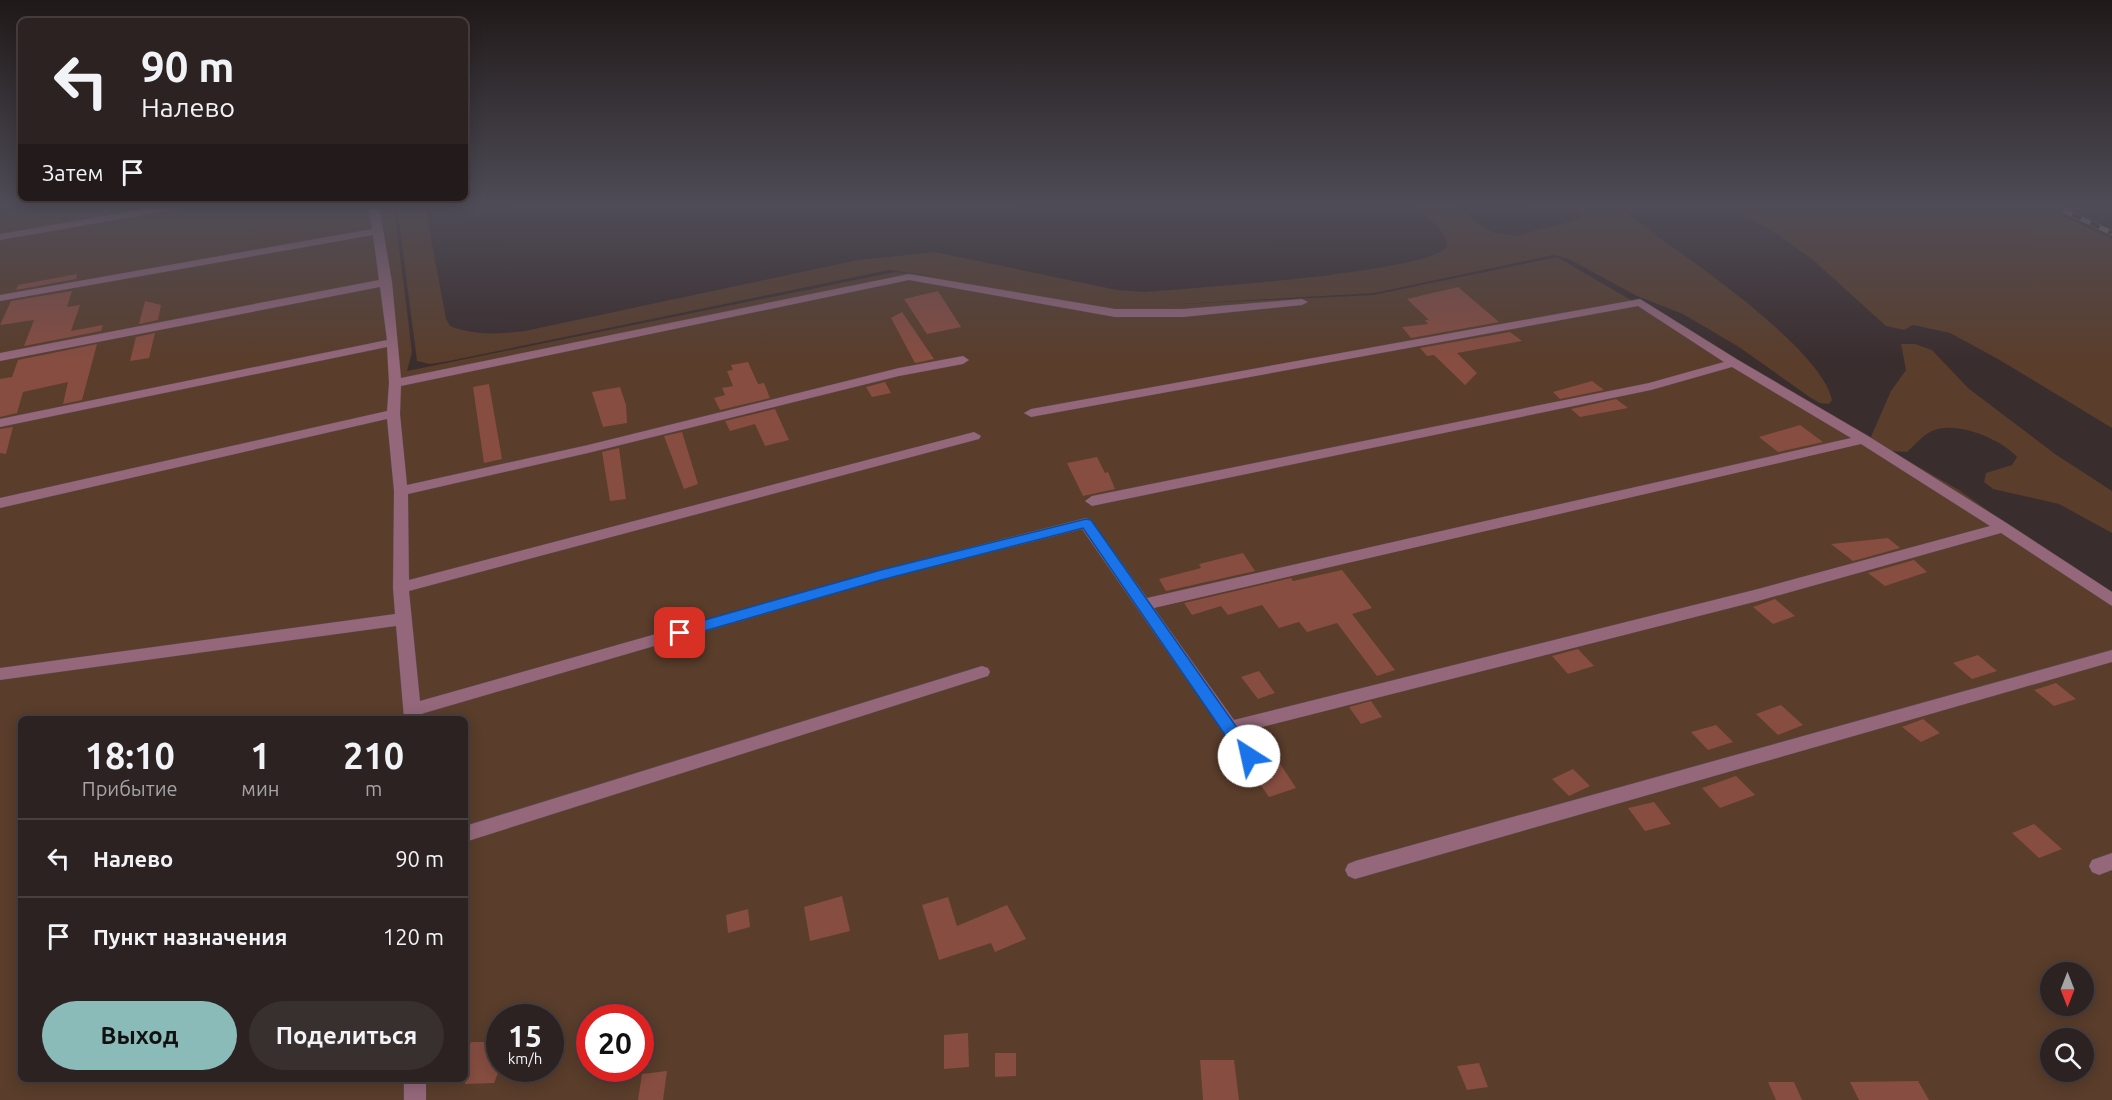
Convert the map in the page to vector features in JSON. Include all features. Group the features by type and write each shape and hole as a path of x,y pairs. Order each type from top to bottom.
{"street":[{"path":"0,298 229,257"},
{"path":"382,257 393,342 395,383 393,414 401,491 401,588 413,714 881,575 1086,523 1249,756"},
{"path":"395,383 909,277 1115,313 1183,313 1302,302"},
{"path":"0,357 386,282"},
{"path":"1031,413 1640,302 1734,363 1863,439 2003,527 2112,600"},
{"path":"0,423 393,342"},
{"path":"401,491 899,372 963,360"},
{"path":"1092,501 1651,386 1734,363"},
{"path":"0,503 393,414"},
{"path":"401,588 974,436"},
{"path":"1143,605 1863,439"},
{"path":"1238,726 1746,598 2003,527"},
{"path":"0,674 404,619"},
{"path":"1355,870 2112,656"},
{"path":"468,833 982,672"},
{"path":"415,1082 415,1100"}],"shaded area":[{"path":"0,257 400,257 412,352 407,371 895,272 940,277 889,270 430,364 417,361 404,257 435,257 446,319 450,326 478,333 496,333 525,331 858,260 884,257 961,257 1117,290 1146,292 1355,272 1425,257 1543,257 1374,293 1163,305 1373,295 1558,257 1870,439 1891,391 1906,370 1901,344 1915,344 1932,350 1968,388 2055,454 2112,491 2112,533 2059,504 1993,489 1984,482 1986,473 2012,465 2017,457 2010,450 1978,433 1942,428 1929,433 1907,452 1891,451 1959,490 2112,598 2112,1100 0,1100"},
{"path":"1563,257 1687,257 1760,313 1785,336 1808,359 1824,381 1832,400 1829,404 1820,403 1739,347 1683,314 1637,296"},
{"path":"1810,257 2112,257 2112,428 1998,359 1950,333 1913,325 1904,330 1886,326"}],"building":[{"path":"77,274 76,279 16,290 18,285"},
{"path":"1458,287 1499,322 1411,338 1402,327 1428,324 1425,320 1429,320 1407,299"},
{"path":"72,291 67,307 80,305 71,331 103,325 101,331 24,346 34,320 0,325 11,301"},
{"path":"938,291 961,327 927,334 904,299"},
{"path":"145,301 161,305 158,320 139,324"},
{"path":"902,312 934,359 915,363 891,318"},
{"path":"1510,332 1522,341 1457,353 1477,373 1465,385 1434,355 1427,356 1420,348"},
{"path":"155,333 149,358 130,361 136,337"},
{"path":"97,344 82,400 63,404 68,382 23,392 17,413 0,417 0,379 12,377 18,360"},
{"path":"748,362 758,384 764,383 770,398 720,410 714,398 725,395 722,388 733,386 727,371 733,370 731,365"},
{"path":"1592,381 1604,390 1560,399 1553,392"},
{"path":"885,382 891,393 872,397 866,387"},
{"path":"489,384 502,459 484,463 473,387"},
{"path":"620,387 626,405 627,423 603,427 592,392"},
{"path":"1616,399 1628,408 1580,417 1571,409"},
{"path":"775,409 789,440 765,446 755,424 730,431 725,421"},
{"path":"1800,425 1823,442 1778,452 1759,437"},
{"path":"13,427 6,454 0,453 0,429"},
{"path":"682,432 698,484 684,489 664,436"},
{"path":"619,448 626,499 610,501 602,452"},
{"path":"1097,457 1105,473 1108,472 1115,489 1083,496 1067,463"},
{"path":"1888,538 1900,548 1853,561 1831,544"},
{"path":"1243,553 1255,571 1166,591 1159,579 1201,568 1199,564"},
{"path":"1914,560 1927,572 1885,586 1868,573"},
{"path":"1342,570 1372,608 1352,614 1395,670 1377,676 1337,623 1307,632 1299,622 1279,628 1262,605 1228,615 1221,606 1192,615 1184,603 1291,578 1293,581"},
{"path":"1775,599 1795,616 1773,624 1753,607"},
{"path":"1578,649 1594,666 1568,674 1552,656"},
{"path":"1978,655 1997,671 1972,679 1953,663"},
{"path":"1259,671 1275,693 1258,699 1241,677"},
{"path":"2056,683 2076,699 2054,706 2034,690"},
{"path":"1371,701 1382,717 1361,724 1349,707"},
{"path":"1781,705 1803,725 1778,735 1756,714"},
{"path":"1923,719 1940,733 1921,742 1902,727"},
{"path":"1716,725 1733,742 1708,750 1691,732"},
{"path":"1277,759 1296,788 1269,797 1250,769"},
{"path":"1573,769 1590,786 1569,796 1552,779"},
{"path":"1736,776 1755,795 1720,808 1702,788"},
{"path":"1654,802 1671,824 1645,831 1628,808"},
{"path":"2034,824 2062,849 2039,858 2012,833"},
{"path":"842,896 850,931 810,941 804,907"},
{"path":"948,897 957,926 1007,905 1026,939 995,952 991,943 939,960 922,905"},
{"path":"748,909 750,927 728,933 726,915"},
{"path":"968,1033 969,1067 944,1069 944,1035"},
{"path":"471,1042 486,1042 486,1082 494,1083 465,1084 468,1082 468,1050"},
{"path":"995,1053 1016,1053 1016,1076 995,1077"},
{"path":"1200,1060 1234,1060 1239,1100 1203,1100"},
{"path":"1479,1063 1488,1087 1467,1090 1457,1066"},
{"path":"667,1071 663,1100 638,1100 641,1082 654,1082 654,1073"},
{"path":"1918,1081 1929,1100 1859,1100 1850,1082"},
{"path":"1768,1082 1794,1082 1802,1100 1776,1100"}],"route":[{"path":"680,633 881,575 1086,523 1249,756"}]}
